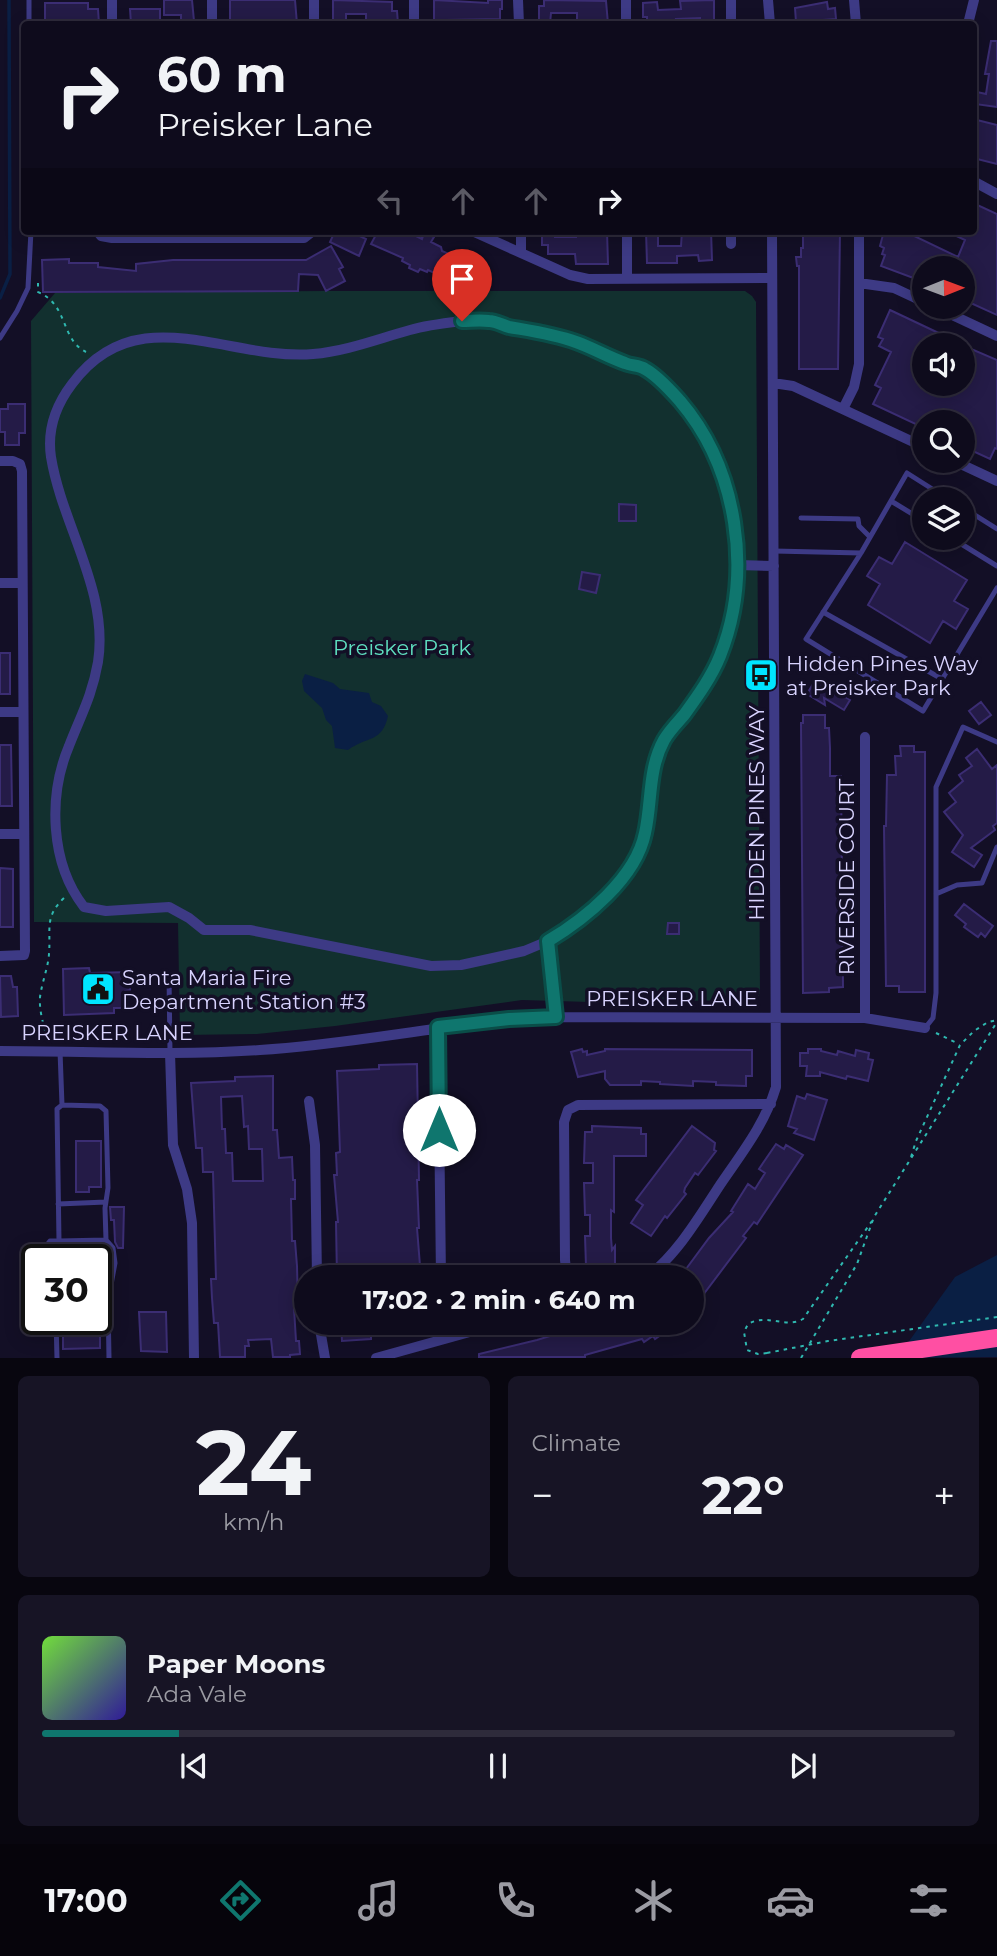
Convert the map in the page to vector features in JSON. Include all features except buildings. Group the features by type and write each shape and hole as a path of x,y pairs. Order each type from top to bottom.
{"highway":[{"path":"860,1357 997,1338"}],"street":[{"path":"112,0 112,21"},
{"path":"212,0 212,21"},
{"path":"314,0 314,21"},
{"path":"414,0 414,21"},
{"path":"518,0 519,21"},
{"path":"626,0 626,21"},
{"path":"731,0 731,21"},
{"path":"768,0 770,21"},
{"path":"854,0 856,21"},
{"path":"969,21 974,0"},
{"path":"977,183 997,194"},
{"path":"104,235 112,238 304,238 308,235"},
{"path":"481,235 570,275 587,279 772,278"},
{"path":"521,235 521,253"},
{"path":"627,235 627,279"},
{"path":"731,235 731,244"},
{"name":"HIDDEN PINES WAY","path":"771,1104 776,1087 777,1017 772,235"},
{"path":"843,409 854,387 859,364 859,235"},
{"path":"859,283 894,288 912,296"},
{"path":"961,319 997,336"},
{"path":"462,321 492,321 576,341 625,363 645,368 673,393 692,416 712,450 727,494 735,527 738,565 735,601 720,656 704,687 664,740 653,770 645,837 629,869 597,904 571,927 548,941 524,951 461,965 431,966 250,930 204,930 169,907 106,911 84,907 74,894 61,865 56,833 56,797 68,747 93,689 100,644 91,587 55,482 50,448 52,421 62,396 78,375 115,345 156,336 195,339 260,353 311,354 351,348 411,330 462,321"},
{"path":"773,383 793,386 912,441"},
{"path":"0,461 20,464 22,471 24,834 24,955 0,956"},
{"path":"975,470 997,481"},
{"path":"738,565 774,565"},
{"path":"0,583 22,583"},
{"path":"0,712 23,712"},
{"name":"RIVERSIDE COURT","path":"865,1018 866,737"},
{"path":"0,834 24,834"},
{"path":"548,941 556,1017"},
{"name":"PREISKER LANE","path":"0,1051 170,1053 259,1050 509,1019 556,1017 865,1018 925,1028"},
{"path":"438,1027 441,1265"},
{"path":"170,1053 173,1145 187,1189 192,1223 194,1357"},
{"path":"309,1101 315,1145 317,1265"},
{"path":"565,1265 564,1122 568,1110 578,1105 771,1104 758,1129 687,1234 659,1265"},
{"path":"321,1335 325,1357"},
{"path":"376,1357 458,1335"}],"lane":[{"path":"29,0 29,21"},
{"path":"0,338 18,311 28,288 31,235"},
{"path":"929,487 907,473 861,553 806,639 923,711 997,588"},
{"path":"891,501 912,514"},
{"path":"975,516 997,529"},
{"path":"801,518 859,519 859,526 870,537"},
{"path":"971,550 997,566"},
{"path":"774,551 861,553"},
{"path":"823,612 942,680"},
{"path":"925,1028 933,1018 936,993 936,787 963,727 997,742"},
{"path":"936,894 957,885 982,883 997,848"},
{"path":"169,974 170,1053"},
{"path":"60,1051 62,1105"},
{"path":"59,1241 57,1109 62,1105 100,1106 106,1111 106,1240 113,1248 115,1263 108,1301 109,1357"},
{"path":"58,1203 106,1202"},
{"path":"48,1244 50,1241 106,1240"},
{"path":"56,1335 57,1357"}],"path":[{"path":"38,279 38,292 54,302 74,344 83,351 100,356"},
{"path":"48,1051 40,1005 49,956 50,919 55,908 74,894"},
{"path":"910,1161 916,1141 960,1045 988,1021 997,1021"},
{"path":"997,1021 874,1217 803,1319 797,1323 764,1319 748,1324 744,1332 747,1350 758,1354 828,1341 997,1317"},
{"path":"925,1028 960,1045"},
{"path":"801,1357 857,1264 874,1217"}],"green space":[{"name":"Preisker Park","path":"745,291 756,302 760,993 756,1000 522,1000 257,1034 180,1035 178,923 34,922 31,321 55,293"}],"water":[{"path":"305,674 333,683 340,689 369,693 372,702 381,706 388,716 382,731 348,750 335,748 332,726 326,720 322,708 304,691 302,681"},
{"path":"997,1255 997,1357 897,1358 955,1277"}],"waterway":[{"path":"0,298 10,274 9,0"}],"place":[{"name":"Hidden Pines Way at Preisker Park","path":"761,675"},
{"name":"Santa Maria Fire Department Station #3","path":"98,989"}],"route":[{"path":"439,1130 438,1027 556,1017 548,941 571,927 606,897 629,869 645,837 653,770 664,740 704,687 720,656 735,601 737,574 735,527 712,450 692,416 673,393 645,368 625,363 576,341 492,321 462,321"}]}
